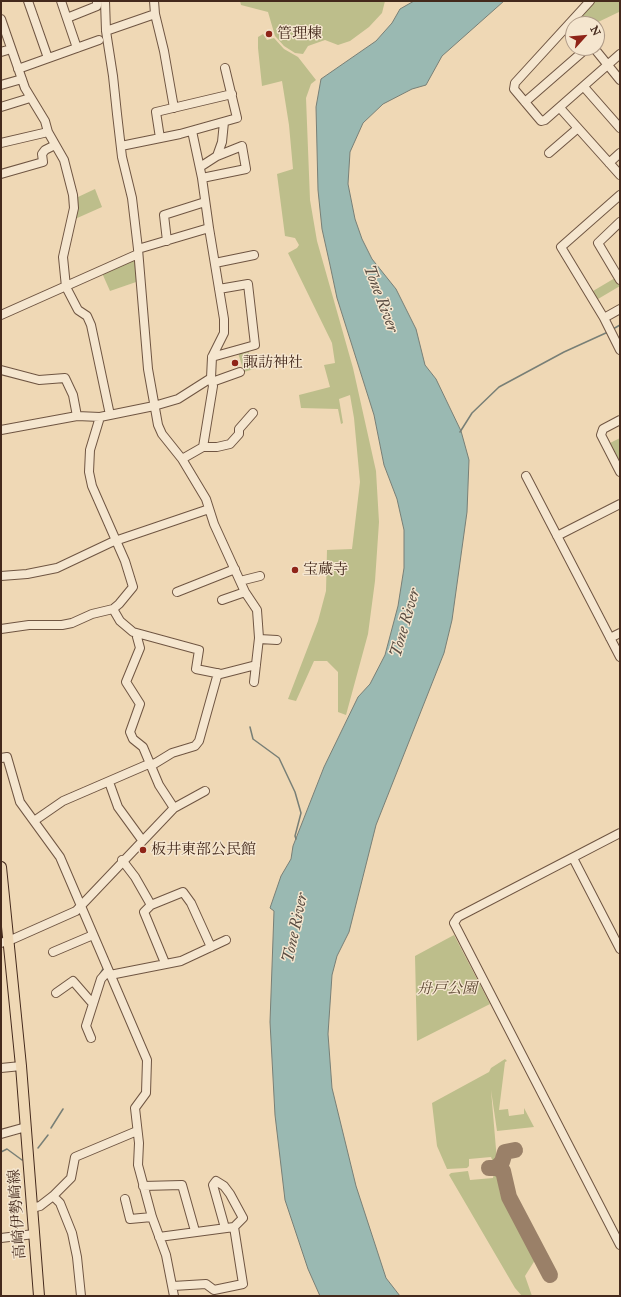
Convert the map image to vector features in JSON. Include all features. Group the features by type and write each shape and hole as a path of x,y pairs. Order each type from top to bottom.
{"main road":[{"name":"高崎伊勢崎線","path":"1,867 5,942 21,1066 39,1296"}],"street":[{"path":"28,1 48,58"},
{"path":"61,1 77,48"},
{"path":"67,18 97,6 97,1"},
{"path":"104,1 106,31 121,146 131,191 148,369 158,425 162,434 182,460 206,499 214,524 245,592 257,610 259,639 254,682"},
{"path":"154,1 155,14 164,50 174,108"},
{"path":"581,16 590,1"},
{"path":"106,31 155,14"},
{"path":"1,19 18,69 30,98 45,120 48,132 64,160 74,195 74,208 63,257 66,287 78,310 87,316 91,325 110,415"},
{"path":"565,34 514,85 514,89 541,121 545,120 560,108 620,54"},
{"path":"18,69 99,40"},
{"path":"1,52 11,49"},
{"path":"525,102 578,56"},
{"path":"600,56 620,80"},
{"path":"121,146 192,131 237,118 225,68"},
{"path":"1,85 22,79"},
{"path":"584,87 620,128"},
{"path":"160,138 156,112 232,94"},
{"path":"1,107 30,98"},
{"path":"560,108 620,175"},
{"path":"217,156 222,142 224,122"},
{"path":"549,153 578,128"},
{"path":"192,131 202,178 224,319 224,332 212,357 212,380 204,447"},
{"path":"1,143 48,132"},
{"path":"1,174 43,162 42,154 45,150 55,145"},
{"path":"200,167 217,156 242,146 246,169 202,178"},
{"path":"609,163 620,153"},
{"path":"620,194 561,247 605,321 620,350"},
{"path":"168,241 164,215 205,202"},
{"path":"620,223 598,243 620,280"},
{"path":"1,315 66,287 138,252 209,228"},
{"path":"215,263 254,255"},
{"path":"212,357 255,345 248,284 219,289"},
{"path":"605,321 620,309"},
{"path":"1,370 39,380 66,378 74,395 77,416"},
{"path":"1,430 77,416 100,417 154,406 178,399 212,380 240,372"},
{"path":"182,460 204,447 217,447 230,444 239,434 239,429 253,413"},
{"path":"1,629 29,625 68,624 92,614 113,609 133,587 117,541 92,486 89,472 90,450 100,417"},
{"path":"620,420 603,429 601,435 620,472"},
{"path":"526,476 620,657"},
{"path":"557,536 620,504"},
{"path":"1,576 27,574 58,568 117,541 209,509"},
{"path":"177,592 235,569"},
{"path":"240,581 260,576"},
{"path":"222,600 245,592"},
{"path":"113,609 120,622 132,632 199,650 196,669 218,673 256,665"},
{"path":"610,638 620,633"},
{"path":"139,634 137,637 140,648 126,682 140,704 130,732 133,739 143,747 159,785 174,808"},
{"path":"259,639 277,640"},
{"path":"34,821 63,802 151,763 154,764 172,753 193,747 197,744 218,673"},
{"path":"1,758 7,757 18,797 60,857 148,1063 146,1094 135,1108 138,1165 152,1217 166,1255 174,1296"},
{"path":"109,782 118,807 142,840"},
{"path":"5,942 73,913 122,860 174,808 205,790"},
{"path":"620,833 458,917 454,923 620,1245"},
{"path":"574,858 620,948"},
{"path":"122,860 152,904"},
{"path":"165,963 144,912 152,904 183,892 191,903 211,947"},
{"path":"53,952 93,935"},
{"path":"91,1038 86,1026 101,979 109,973 181,961 226,940"},
{"path":"56,993 73,981 93,1004"},
{"path":"1,1068 21,1066"},
{"path":"1,1134 26,1127"},
{"path":"32,1208 40,1206 53,1196 71,1178 75,1157 137,1131"},
{"path":"159,1237 234,1227 243,1218 230,1194 224,1186 216,1181 213,1185 225,1228"},
{"path":"143,1186 182,1185 195,1231"},
{"path":"53,1196 60,1203 72,1233 77,1257 81,1296"},
{"path":"125,1199 130,1219 152,1217"},
{"path":"173,1286 206,1284 214,1290 243,1284 234,1227"},
{"path":"1,1238 34,1234"}],"green space":[{"path":"240,1 385,1 382,13 369,27 350,41 338,45 325,40 308,46 303,54 295,53 284,46 275,36 268,12 241,5"},
{"path":"594,1 620,1 619,12 605,19 605,16 582,16"},
{"path":"263,34 267,40 274,38 284,49 298,57 316,80 311,84 306,98 310,200 317,241 353,368 376,471 379,522 375,581 368,634 346,715 338,712 338,672 327,661 314,661 296,701 288,699 318,621 326,591 327,550 352,549 360,482 354,418 350,395 339,399 343,423 341,424 338,409 301,408 299,395 330,387 324,365 335,363 332,343 288,253 297,248 299,245 295,238 285,236 277,174 293,169 289,125 282,81 262,86 258,37"},
{"path":"95,189 102,207 75,219 78,197"},
{"path":"134,258 139,281 110,291 102,273"},
{"path":"615,278 620,286 598,299 593,291"},
{"path":"248,350 254,369 244,372 238,353"},
{"path":"620,438 620,462 610,443"},
{"name":"舟戸公園","path":"454,935 490,1004 417,1041 415,956"},
{"path":"505,1059 507,1061 505,1062 499,1110 508,1109 509,1116 524,1114 524,1108 534,1127 497,1131 491,1090 497,1161 493,1162 491,1157 469,1159 469,1166 467,1168 447,1169 437,1146 432,1103 489,1072 491,1068"},
{"path":"468,1171 470,1180 493,1178 494,1173 498,1174 500,1193 535,1260 525,1276 532,1296 522,1296 515,1288 449,1175 451,1173"}],"water":[{"name":"Tone River","path":"414,1 504,1 442,56 426,85 412,89 383,104 363,123 350,152 348,184 355,219 362,239 372,259 396,289 416,329 425,365 436,379 461,431 469,460 467,512 452,620 444,653 376,825 349,932 337,956 332,975 328,1034 332,1088 356,1186 386,1278 400,1296 320,1296 308,1269 285,1200 275,1115 270,1022 274,911 270,908 281,876 291,859 293,846 324,767 358,697 370,684 385,655 398,606 404,568 404,530 397,499 384,465 374,415 337,298 322,229 318,190 316,107 321,79 376,41 392,23 400,9"}],"waterway":[{"path":"613,329 620,325"},
{"path":"460,432 472,413 499,387 564,352 608,332"},
{"path":"250,727 253,739 279,758 295,792 301,813 295,836 296,839"},
{"path":"100,974 103,969"},
{"path":"51,1128 63,1109"},
{"path":"38,1148 48,1135"},
{"path":"1,1152 7,1149 22,1160"}],"taxiway":[{"path":"496,1168 502,1162 505,1152 515,1150"},
{"path":"489,1168 496,1168 503,1171 509,1197 550,1275"}],"place":[{"name":"管理棟","path":"269,34"},
{"name":"諏訪神社","path":"235,363"},
{"name":"宝蔵寺","path":"295,570"},
{"name":"板井東部公民館","path":"143,850"}]}
